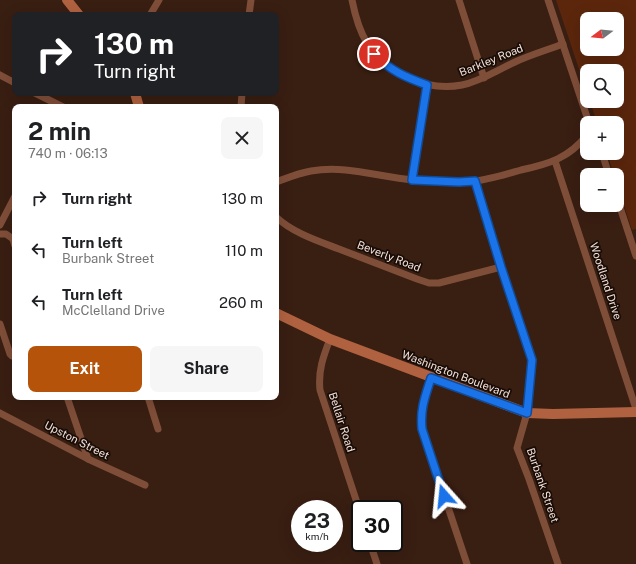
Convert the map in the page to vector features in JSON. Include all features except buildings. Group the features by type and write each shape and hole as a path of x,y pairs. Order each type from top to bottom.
{"street":[{"path":"67,0 77,12"},
{"path":"152,12 159,0"},
{"path":"249,12 251,0"},
{"name":"Barkley Road","path":"352,0 360,28 366,42 374,54 385,64 400,74 427,85 445,87 462,85 484,78 514,62 563,44"},
{"path":"459,0 484,78"},
{"path":"548,0 587,116"},
{"path":"0,75 12,81"},
{"path":"412,180 427,85"},
{"path":"41,96 55,104"},
{"path":"279,181 310,171 326,169 360,171 412,180 459,182 475,181 555,161 573,149 580,142"},
{"name":"Woodland Drive","path":"555,161 636,409"},
{"name":"Burbank Street","path":"475,181 501,267 532,360 527,413 518,448 558,564"},
{"path":"0,225 12,202"},
{"path":"622,212 636,256"},
{"name":"Beverly Road","path":"279,220 292,229 314,239 417,279 429,282 439,283 501,267"},
{"path":"0,234 6,234 12,238"},
{"name":"Washington Boulevard","path":"279,314 330,339 527,413 553,414 636,412"},
{"path":"0,324 12,356"},
{"name":"Bellair Road","path":"330,339 320,370 320,390 356,500"},
{"path":"431,378 422,406 422,429 467,564"},
{"path":"68,400 88,459"},
{"path":"149,400 158,429"},
{"name":"Upston Street","path":"0,413 88,459 145,485"},
{"path":"373,552 377,564"}],"shaded area":[{"path":"556,0 636,0 636,229 632,230 624,205 624,168 612,168 609,160 624,160 624,116 595,116 592,108 624,108 624,64 580,64 580,72"}],"route":[{"path":"374,54 385,64 400,74 427,85 412,180 459,182 475,181 501,267 532,360 527,413 431,378 422,406 422,429 444,496"}]}
